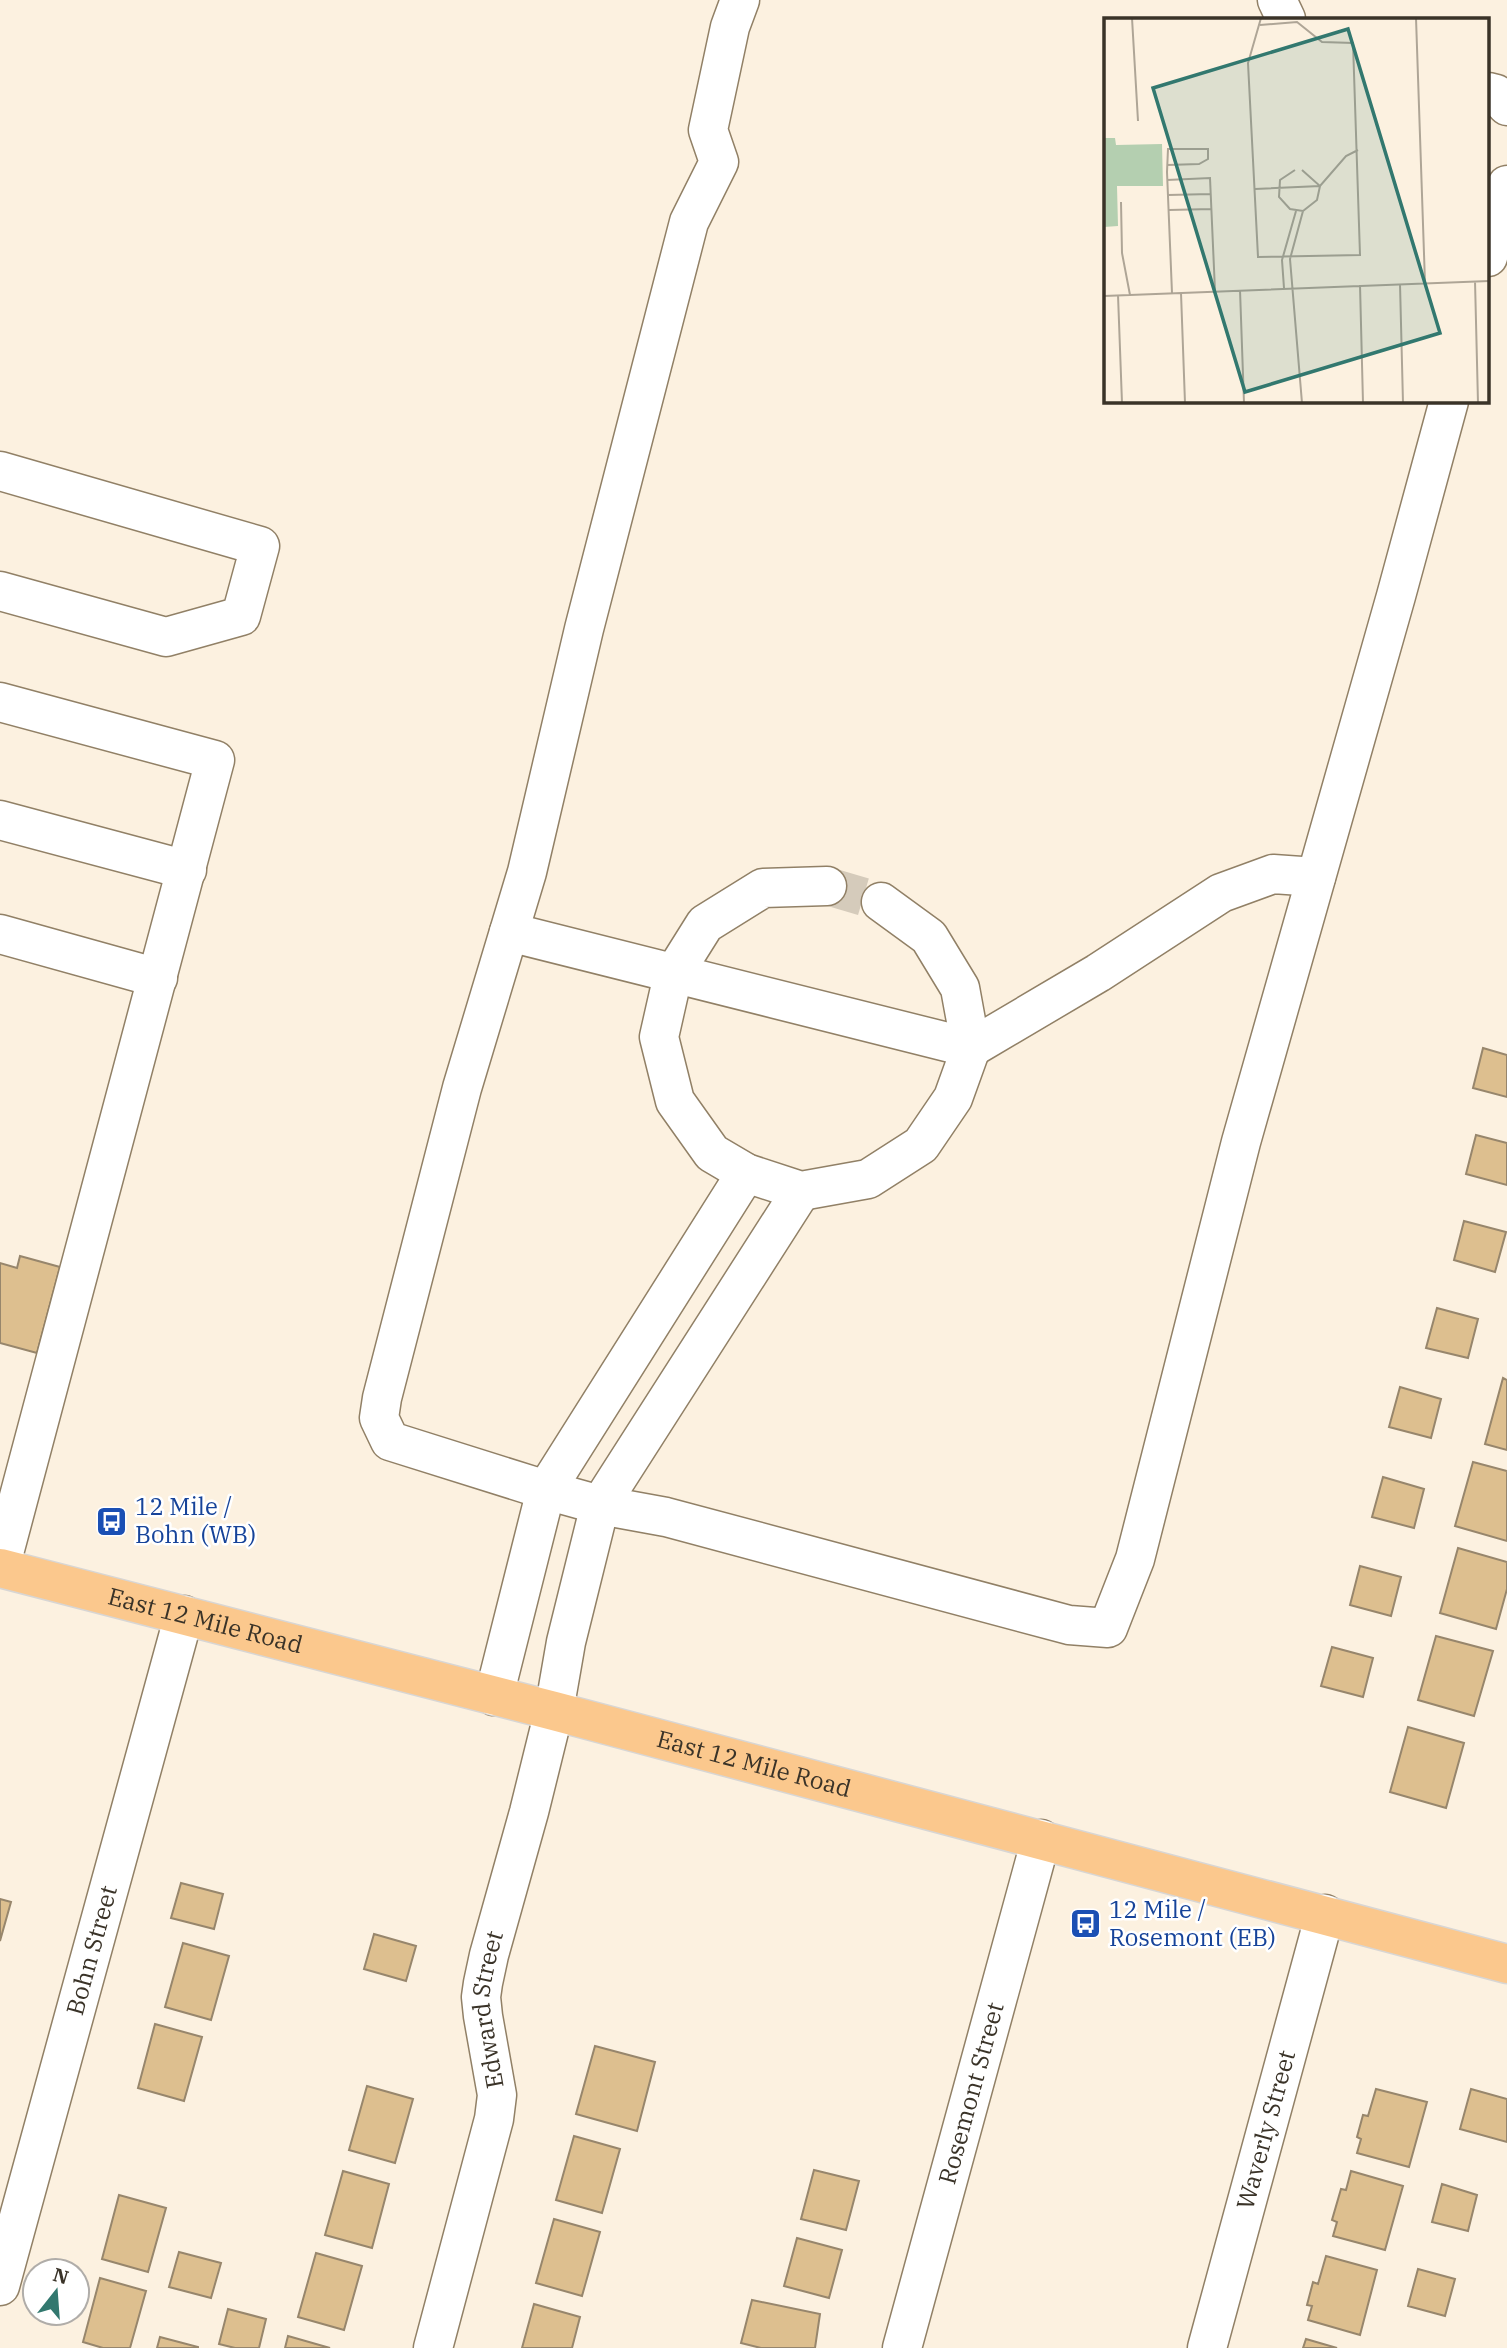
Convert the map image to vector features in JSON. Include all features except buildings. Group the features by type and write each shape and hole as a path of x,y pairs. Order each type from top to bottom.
{"main road":[{"name":"East 12 Mile Road","path":"0,1568 1506,1959"}],"street":[{"path":"740,0 730,27 708,130 719,162 689,222 584,629 527,872 462,1088 382,1398 379,1418 390,1441 600,1505 666,1517 1069,1625 1108,1628 1135,1559 1241,1142 1449,402"},
{"path":"1277,0 1286,18"},
{"path":"1490,92 1496,94 1507,106"},
{"path":"1490,249 1507,185"},
{"path":"0,471 260,546 242,616 166,637 0,592"},
{"path":"0,702 215,760 0,1568"},
{"path":"0,820 187,870"},
{"path":"509,932 971,1048 1098,973 1222,893 1273,874 1316,877"},
{"path":"827,886 763,888 705,924 673,975 659,1037 675,1101 712,1153 746,1174 802,1191 868,1179 921,1145 953,1098 971,1048 960,988 929,937 881,902"},
{"path":"0,934 158,978"},
{"path":"494,1696 546,1490 746,1174"},
{"name":"Edward Street","path":"433,2348 494,2119 497,2095 483,2016 483,1983 554,1711 566,1642 600,1505 802,1191"},
{"name":"Bohn Street","path":"0,2286 184,1615"},
{"name":"Rosemont Street","path":"902,2348 1041,1839"},
{"name":"Waverly Street","path":"1207,2348 1325,1914"}],"tunnel":[{"path":"827,886 881,902"}],"place":[{"name":"12 Mile / Bohn (WB)","path":"112,1521"},
{"name":"12 Mile / Rosemont (EB)","path":"1086,1924"}]}
